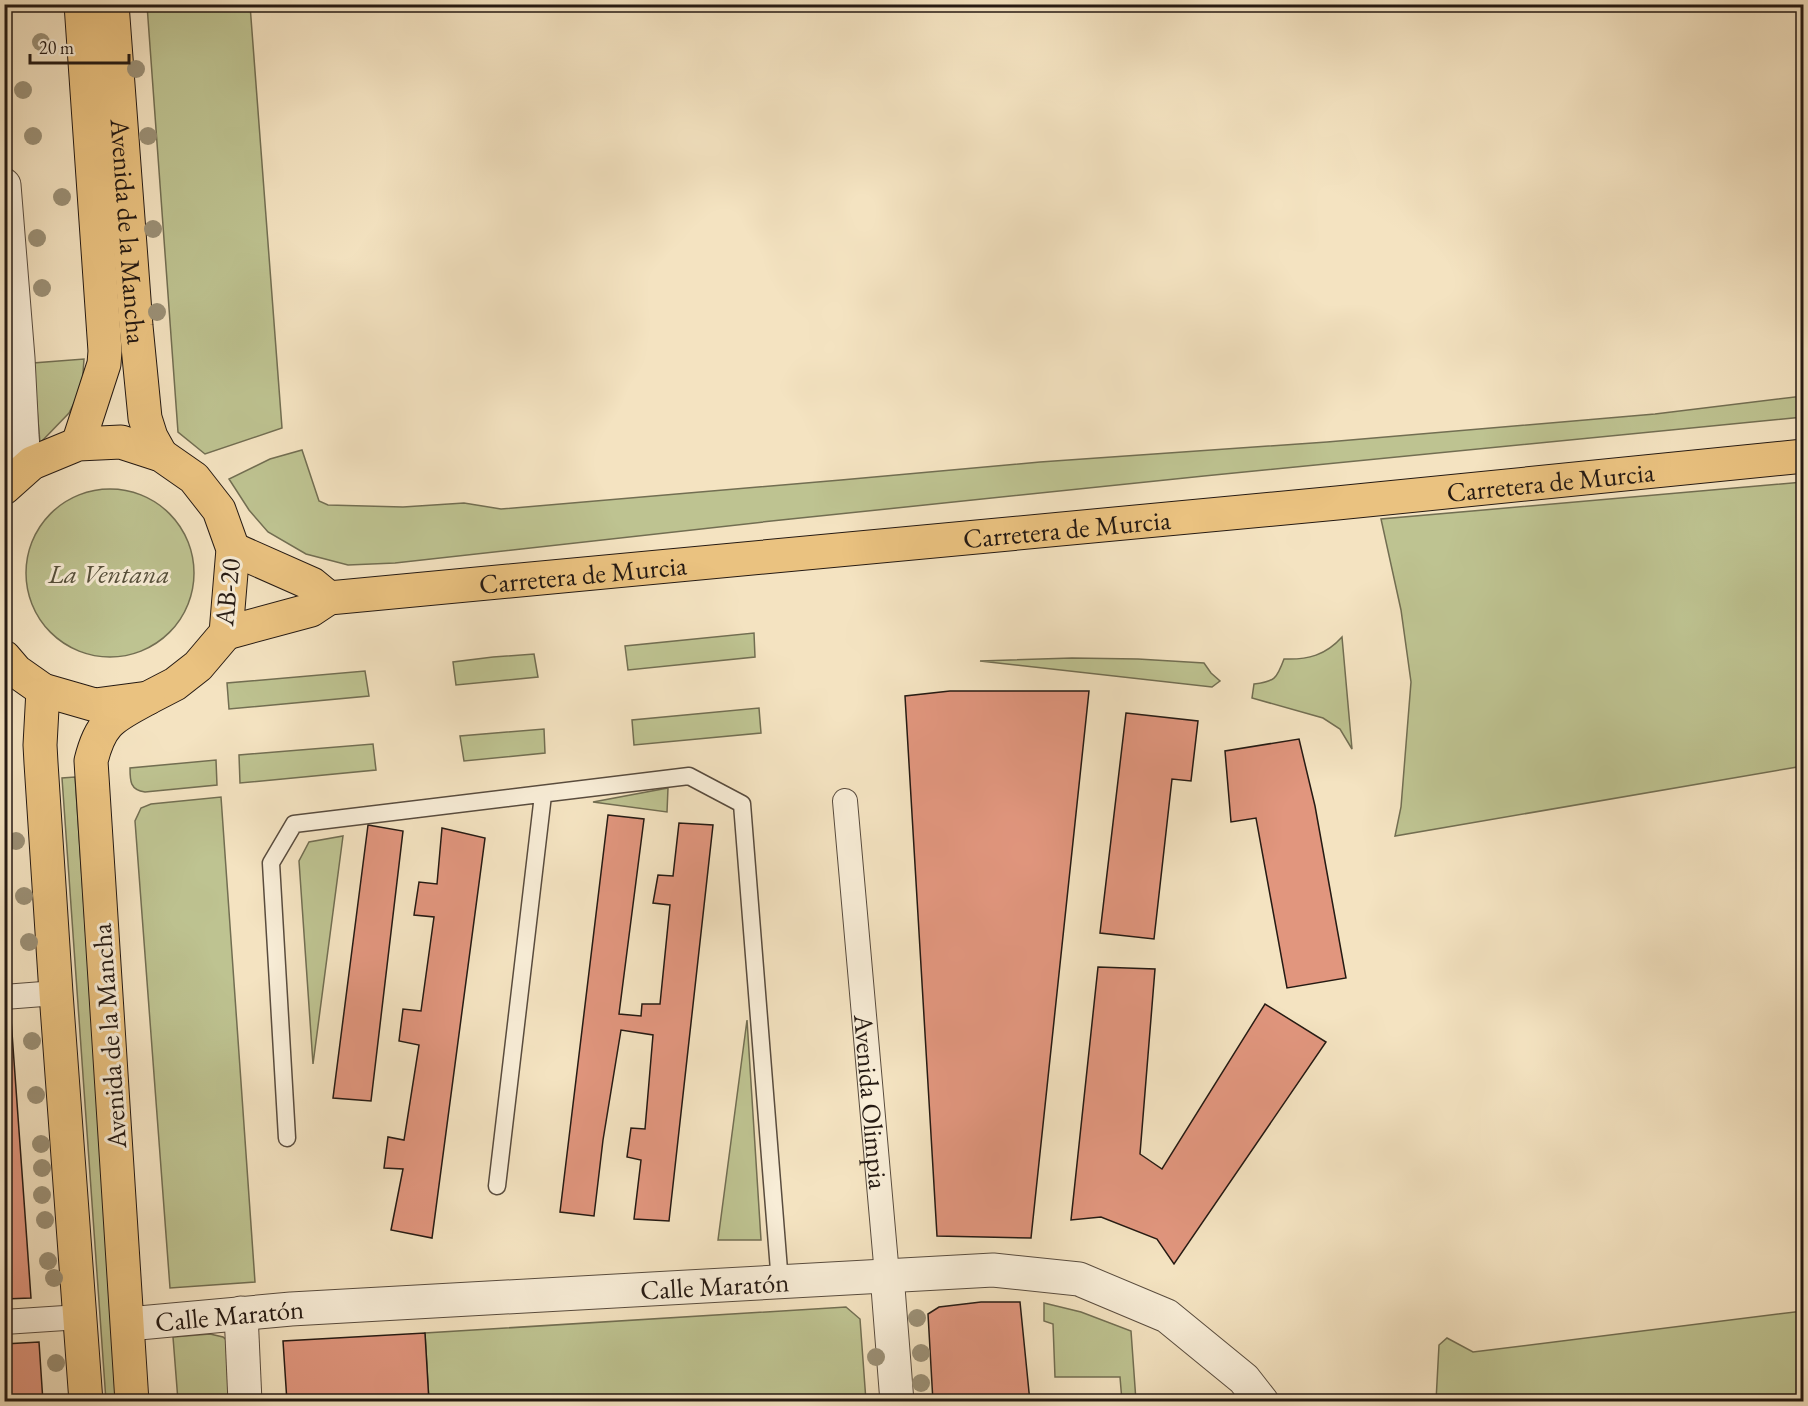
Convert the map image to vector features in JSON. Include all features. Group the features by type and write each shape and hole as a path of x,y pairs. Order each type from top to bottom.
{"main road":[{"name":"Avenida de la Mancha","path":"78,444 104,364 105,351 81,4"},
{"name":"Avenida de la Mancha","path":"112,4 145,418 151,437 161,455"},
{"name":"AB-20","path":"4,488 32,464 78,444 121,442 161,455 195,478 219,510 233,549 226,633 198,666 175,684 148,698 95,705 43,690 8,666"},
{"name":"Carretera de Murcia","path":"328,598 1313,505 1803,456"},
{"path":"226,633 311,610 328,598 312,584 233,549"},
{"name":"Avenida de la Mancha","path":"43,690 41,763 86,1401"},
{"name":"Avenida de la Mancha","path":"132,1401 91,761 101,730 116,716 148,698"}],"street":[{"path":"4,185 23,448 32,464"},
{"name":"Avenida Olimpia","path":"845,801 897,1401"},
{"path":"4,997 56,993"},
{"name":"Calle Maratón","path":"128,1324 241,1313 993,1270 1079,1279 1167,1316 1244,1378 1262,1401"},
{"path":"241,1313 245,1401"},
{"path":"4,1322 80,1317"}],"lane":[{"path":"287,1138 271,863 294,824 689,776 742,804 780,1283"},
{"path":"497,1186 543,795"}],"green space":[{"path":"147,5 250,5 282,428 205,454 178,432"},
{"path":"84,359 82,387 69,413 40,443 33,363"},
{"path":"1803,396 1803,417 1204,476 395,563 348,565 306,554 268,532 249,510 229,479 270,459 302,450 319,501 328,505 403,507 464,503 501,509 1040,462 1327,442 1655,414"},
{"path":"1803,482 1803,766 1395,836 1401,807 1411,682 1401,610 1381,519"},
{"name":"La Ventana","path":"110,489 142,496 157,503 169,514 180,526 187,541 194,573 187,605 180,620 169,632 157,643 142,650 110,657 78,650 63,643 51,632 40,620 33,605 26,573 33,541 40,526 51,514 63,503 78,496"},
{"path":"754,633 755,657 628,670 625,646"},
{"path":"1342,637 1352,749 1340,729 1323,718 1252,698 1254,684 1267,682 1274,678 1284,659 1301,659 1316,655 1330,648"},
{"path":"534,654 538,677 456,685 453,662"},
{"path":"1072,658 1204,663 1220,681 1212,687 980,661"},
{"path":"365,671 369,696 229,709 227,683"},
{"path":"759,708 761,733 634,745 632,720"},
{"path":"544,729 545,753 464,761 460,736"},
{"path":"373,744 376,770 240,783 239,755"},
{"path":"216,760 217,785 145,792 136,789 131,781 130,768"},
{"path":"75,777 118,1401 106,1401 62,778"},
{"path":"668,788 667,812 593,802"},
{"path":"221,797 255,1282 170,1288 135,821 141,808 151,804"},
{"path":"343,836 313,1064 299,861 309,842"},
{"path":"747,1020 761,1240 718,1240"},
{"path":"1044,1303 1081,1312 1131,1331 1136,1401 1122,1401 1120,1377 1055,1377 1053,1324 1044,1321"},
{"path":"846,1307 860,1319 866,1401 429,1401 425,1333"},
{"path":"1803,1311 1803,1401 1436,1401 1439,1345 1447,1338 1473,1352"},
{"path":"210,1334 223,1337 232,1345 238,1401 178,1401 173,1337"}],"building":[{"path":"950,691 1089,691 1031,1238 937,1236 905,696"},
{"path":"1126,713 1198,721 1191,781 1172,779 1154,939 1100,933"},
{"path":"1299,739 1315,806 1346,978 1287,988 1256,818 1231,822 1225,751"},
{"path":"608,815 644,819 619,1014 641,1016 642,1004 660,1004 670,905 653,903 658,875 673,876 679,823 713,825 669,1221 634,1219 641,1160 627,1157 631,1128 645,1129 653,1035 621,1030 603,1140 594,1216 560,1212"},
{"path":"368,825 403,831 371,1101 333,1098"},
{"path":"442,828 485,838 432,1238 391,1230 403,1169 384,1168 388,1137 404,1140 419,1045 399,1041 403,1009 421,1011 434,917 414,915 419,882 437,884"},
{"path":"1098,967 1155,969 1140,1154 1162,1169 1265,1004 1326,1042 1174,1264 1157,1239 1101,1217 1071,1220"},
{"path":"11,1019 31,1298 4,1299 4,1020"},
{"path":"981,1302 1020,1302 1030,1402 933,1402 928,1314 939,1307"},
{"path":"425,1333 429,1402 287,1402 283,1341"},
{"path":"39,1342 43,1402 4,1402 4,1344"}]}
